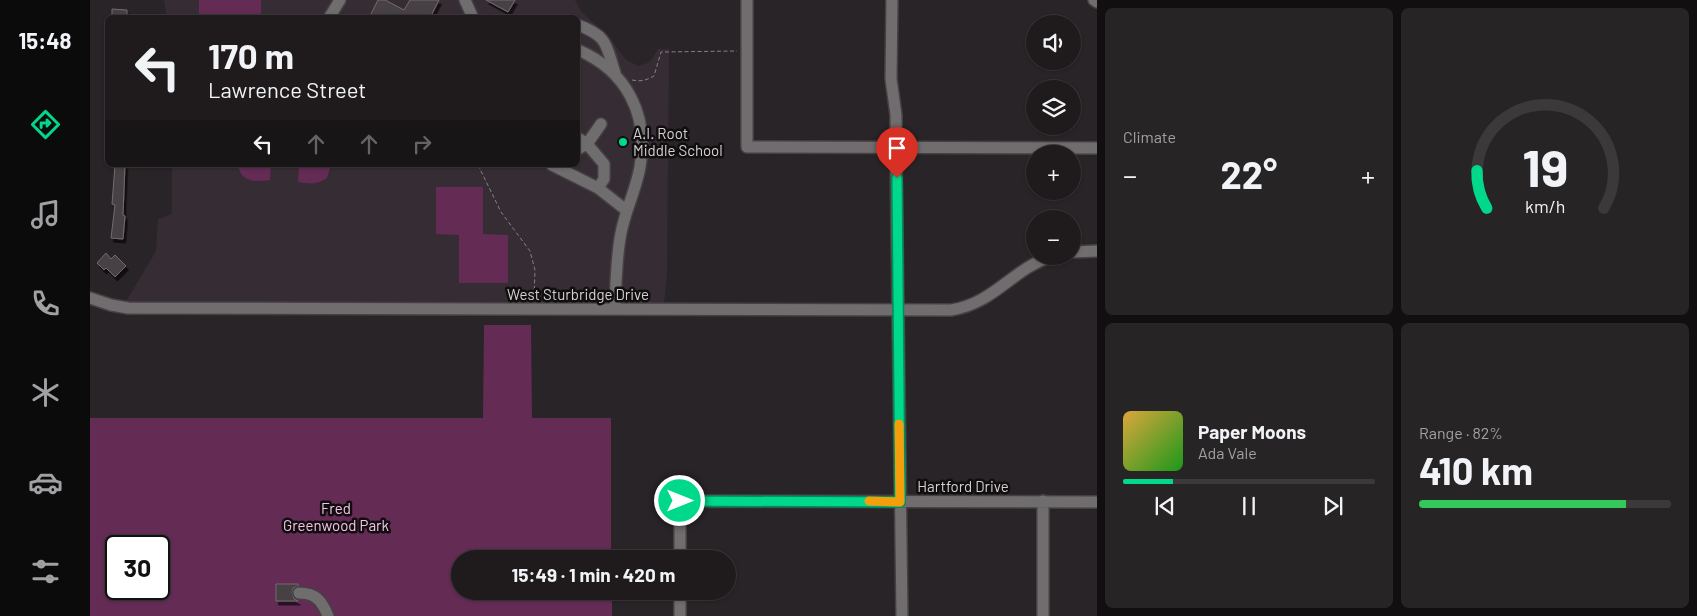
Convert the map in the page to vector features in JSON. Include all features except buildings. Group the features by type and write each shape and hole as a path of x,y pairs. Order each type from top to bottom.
{"street":[{"path":"331,15 340,0"},
{"path":"465,0 472,15"},
{"path":"747,0 747,147 896,151 1097,148"},
{"path":"892,0 891,79 896,115 902,616"},
{"path":"580,26 594,31 605,42 615,74"},
{"path":"580,51 593,57 615,74 627,89 635,106 641,128 643,143 640,169 626,210 617,259 615,309"},
{"path":"598,188 604,178 604,164 581,144 601,124"},
{"path":"556,167 598,188 626,210"},
{"path":"1081,252 1097,251"},
{"name":"West Sturbridge Drive","path":"90,298 128,308 951,310 976,304 1034,265"},
{"name":"Hartford Drive","path":"680,550 680,501 1097,502"},
{"path":"1043,501 1043,615"},
{"path":"299,593 313,594 319,599 328,616"},
{"path":"680,600 680,616"}],"path":[{"path":"631,79 638,81 647,80 654,76 661,52 747,52"},
{"path":"479,167 501,212 530,251 534,270 534,309"}],"shaded area":[{"name":"A.I. Root Middle School","path":"164,0 575,0 581,11 609,37 626,60 639,66 650,62 658,49 669,49 667,274 664,304 542,302 125,303 156,251 158,219 172,214 172,167 580,167 580,15 166,15"}],"green space":[{"path":"199,0 261,0 261,15 199,15"},
{"path":"239,167 271,167 270,180 250,180 242,175"},
{"path":"299,167 330,167 327,178 320,182 298,182"},
{"path":"436,187 483,187 483,234 508,235 508,283 459,283 459,235 436,234"},
{"name":"Fred Greenwood Park","path":"484,325 531,325 532,418 611,418 611,550 451,550 451,600 612,600 612,616 90,616 90,418 483,418"}],"slow traffic":[{"path":"869,501 900,502 899,424"}],"place":[{"name":"A.I. Root Middle School","path":"623,142"}],"route":[{"path":"680,501 900,502 897,178"}]}
